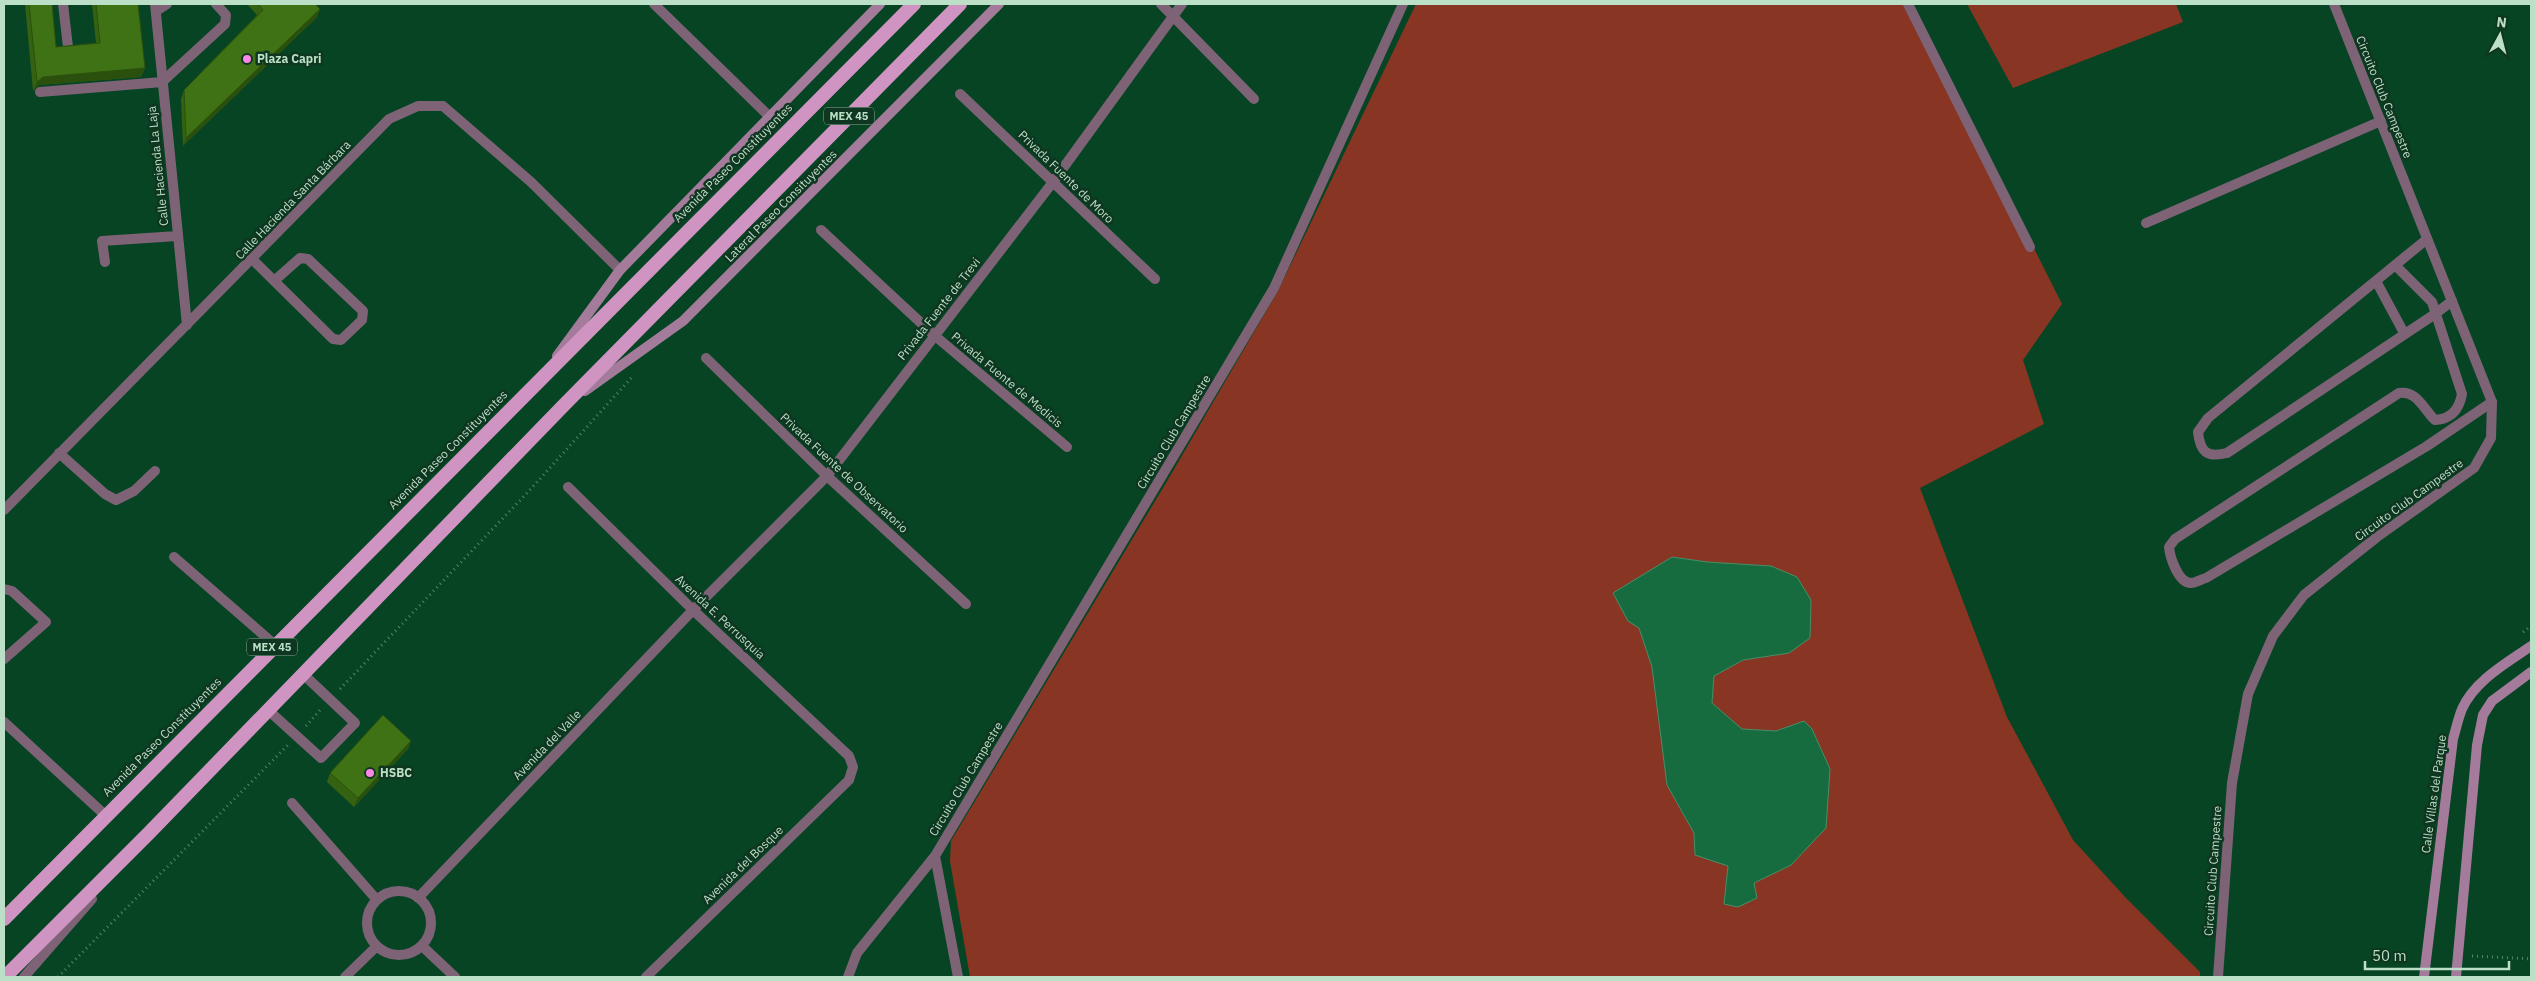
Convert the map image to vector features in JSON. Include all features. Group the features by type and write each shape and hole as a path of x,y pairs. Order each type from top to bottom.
{"highway":[{"name":"Avenida Paseo Constituyentes","path":"4,919 914,4"},
{"name":"MEX 45","path":"5,977 149,832 563,406 960,4"}],"main road":[{"path":"542,377 620,270 880,4"},
{"name":"Lateral Paseo Consituyentes","path":"563,406 683,322 999,4"},
{"name":"Calle Villas del Parque","path":"2424,977 2453,739 2463,708 2474,689 2531,646"},
{"path":"2456,977 2477,745 2483,716 2492,701 2531,672"}],"street":[{"path":"63,4 68,47"},
{"path":"156,7 167,4"},
{"path":"40,92 162,82 225,24 226,15 216,4"},
{"path":"654,4 770,117"},
{"path":"1161,4 1254,100"},
{"name":"Privada Fuente de Trevi","path":"693,610 827,476 1053,182 1182,4"},
{"name":"Circuito Club Campestre","path":"848,977 857,954 935,856 1274,288 1403,4"},
{"path":"1908,4 2030,247"},
{"name":"Circuito Club Campestre","path":"2218,977 2232,783 2248,694 2273,636 2304,595 2377,536 2474,468 2491,438 2492,402 2334,4"},
{"name":"Calle Hacienda La Laja","path":"156,7 187,325"},
{"name":"Privada Fuente de Moro","path":"960,94 1155,279"},
{"name":"Calle Hacienda Santa Bárbara","path":"4,510 389,119 418,106 443,106 531,182 620,270"},
{"path":"2146,223 2381,121"},
{"name":"Privada Fuente de Medicis","path":"820,230 934,335 1067,447"},
{"path":"105,262 102,241 177,236"},
{"path":"2427,239 2208,418 2198,432 2199,443 2206,453 2215,456 2227,453 2452,301"},
{"path":"252,259 274,281 333,339 341,340 362,320 363,311 308,259 300,258 274,281"},
{"path":"2395,266 2410,282 2426,294 2432,302 2462,394 2460,405 2454,414 2435,420"},
{"path":"2376,281 2404,333"},
{"name":"Privada Fuente de Observatorio","path":"706,358 827,476 966,604"},
{"path":"2437,440 2435,420 2415,396 2406,392 2399,393 2175,539 2169,547 2170,560 2184,581 2191,583 2206,578 2437,440 2492,402"},
{"path":"59,453 105,494 116,500 134,491 155,471"},
{"name":"Avenida E. Perrusquia","path":"568,487 693,610 849,756 852,767"},
{"path":"174,556 275,645"},
{"path":"4,589 12,591 46,622 4,660"},
{"name":"Avenida del Valle","path":"418,898 693,610"},
{"path":"268,710 321,758 354,722 303,674"},
{"path":"4,722 105,816"},
{"name":"Avenida del Bosque","path":"646,977 848,780 852,767"},
{"path":"292,804 377,900"},
{"path":"24,977 149,832"},
{"name":"Circuito Club Campestre","path":"935,856 958,977"},
{"path":"400,891 418,898 429,912 431,924 429,936 422,946 411,953 399,955 387,952 377,946 370,935 367,923 370,910 377,900 388,894 400,891"},
{"path":"345,977 377,946"},
{"path":"422,946 455,977"}],"path":[{"path":"58,977 296,736 521,499 638,371"},
{"path":"2459,955 2531,959"}],"shaded area":[{"path":"1416,4 1911,4 2062,304 2023,360 2044,424 1920,488 2007,717 2073,840 2126,898 2200,972 2200,977 970,977 950,861 951,841 1166,483 1278,291","holes":["1672,557 1707,562 1789,653 1743,660 1714,676 1712,703 1741,729 1776,731 1805,721 1791,865 1754,883 1724,903 1728,866 1695,855 1694,833 1667,785 1652,667 1639,628 1657,567"]},
{"path":"1967,4 2176,4 2183,22 2013,88"},
{"path":"1672,557 1707,562 1771,566 1797,577 1811,600 1810,638 1789,653 1743,660 1714,676 1712,703 1742,729 1776,731 1804,721 1812,729 1830,769 1826,828 1791,865 1754,883 1757,898 1738,907 1724,904 1728,866 1695,855 1694,833 1667,785 1652,667 1639,628 1628,621 1613,593"}],"building":[{"path":"29,4 52,4 56,47 100,43 96,4 138,4 145,68 43,77 37,82"},
{"name":"Plaza Capri","path":"258,4 315,4 320,9 186,138 184,90 263,10"},
{"path":"383,715 411,741 358,798 330,773"}],"place":[{"name":"Plaza Capri","path":"247,59"},
{"name":"HSBC","path":"370,773"}]}
